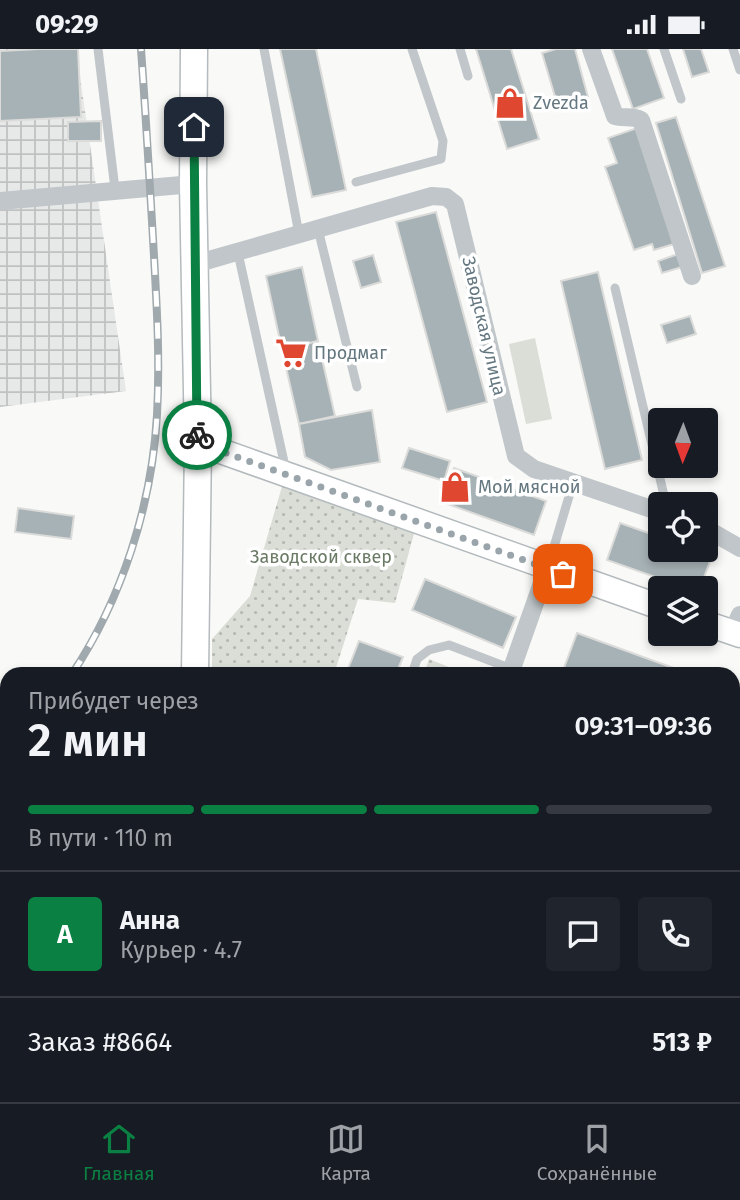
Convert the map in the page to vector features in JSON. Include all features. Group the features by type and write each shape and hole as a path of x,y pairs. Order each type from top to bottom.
{"main road":[{"path":"194,49 193,184 198,443 195,667"},
{"path":"198,443 648,603"},
{"path":"718,625 738,627"}],"street":[{"path":"591,49 615,115 641,120 692,275"},
{"path":"0,201 193,184"},
{"name":"Заводская улица","path":"195,264 432,197 446,197 455,204 516,456 534,469 648,508"},
{"path":"718,535 740,548"},
{"path":"513,667 547,569"}],"lane":[{"path":"98,49 115,189"},
{"path":"264,49 299,234"},
{"path":"356,181 440,159 443,141 412,49"},
{"path":"460,49 468,76"},
{"path":"664,49 681,99"},
{"path":"733,49 740,70"},
{"path":"318,229 357,387"},
{"path":"237,253 284,462"},
{"path":"615,288 663,492"},
{"path":"547,569 573,483"},
{"path":"414,667 417,659 429,650 449,645 500,667"}],"shaded area":[{"path":"0,49 76,49 126,391 0,407"}],"green space":[{"path":"535,338 552,419 526,424 509,344"},
{"name":"Заводской сквер","path":"283,483 415,530 395,603 358,599 336,667 212,667 212,639 250,596"},
{"path":"429,659 449,667 426,667"}],"building":[{"path":"78,49 81,117 0,121 0,51"},
{"path":"280,49 316,49 346,190 312,197"},
{"path":"476,49 511,49 539,139 507,149"},
{"path":"556,49 575,49 589,101 559,110 542,53"},
{"path":"612,49 647,49 664,98 633,109"},
{"path":"683,49 701,49 709,72 692,77"},
{"path":"676,117 725,266 702,273 656,123"},
{"path":"101,121 101,141 68,141 68,122"},
{"path":"637,128 674,244 654,250 652,244 634,250 605,167 617,163 608,138"},
{"path":"436,212 487,402 447,412 396,222"},
{"path":"678,254 682,267 662,273 658,261"},
{"path":"373,255 381,282 361,288 353,261"},
{"path":"302,267 318,341 282,350 266,276"},
{"path":"598,272 642,460 605,469 561,281"},
{"path":"690,316 696,334 667,343 661,325"},
{"path":"318,341 335,416 299,424 282,350"},
{"path":"372,410 380,462 331,470 305,457 299,424"},
{"path":"409,448 450,461 444,481 402,468"},
{"path":"454,468 546,501 534,535 442,502"},
{"path":"18,508 74,516 71,539 15,532"},
{"path":"620,523 648,533 648,562 710,562 704,576 652,576 607,560"},
{"path":"425,579 516,617 503,648 412,610"},
{"path":"577,633 671,667 564,667"},
{"path":"359,641 403,657 399,667 349,667"}],"railway":[{"path":"76,667 106,615 120,583 141,517 154,449 158,395 158,335 141,49"}],"way so far":[{"path":"197,435 198,443 563,574"}],"place":[{"name":"Zvezda","path":"510,103"},
{"name":"Продмаг","path":"291,353"},
{"name":"Мой мясной","path":"455,487"}],"route":[{"path":"194,127 197,435"}]}
